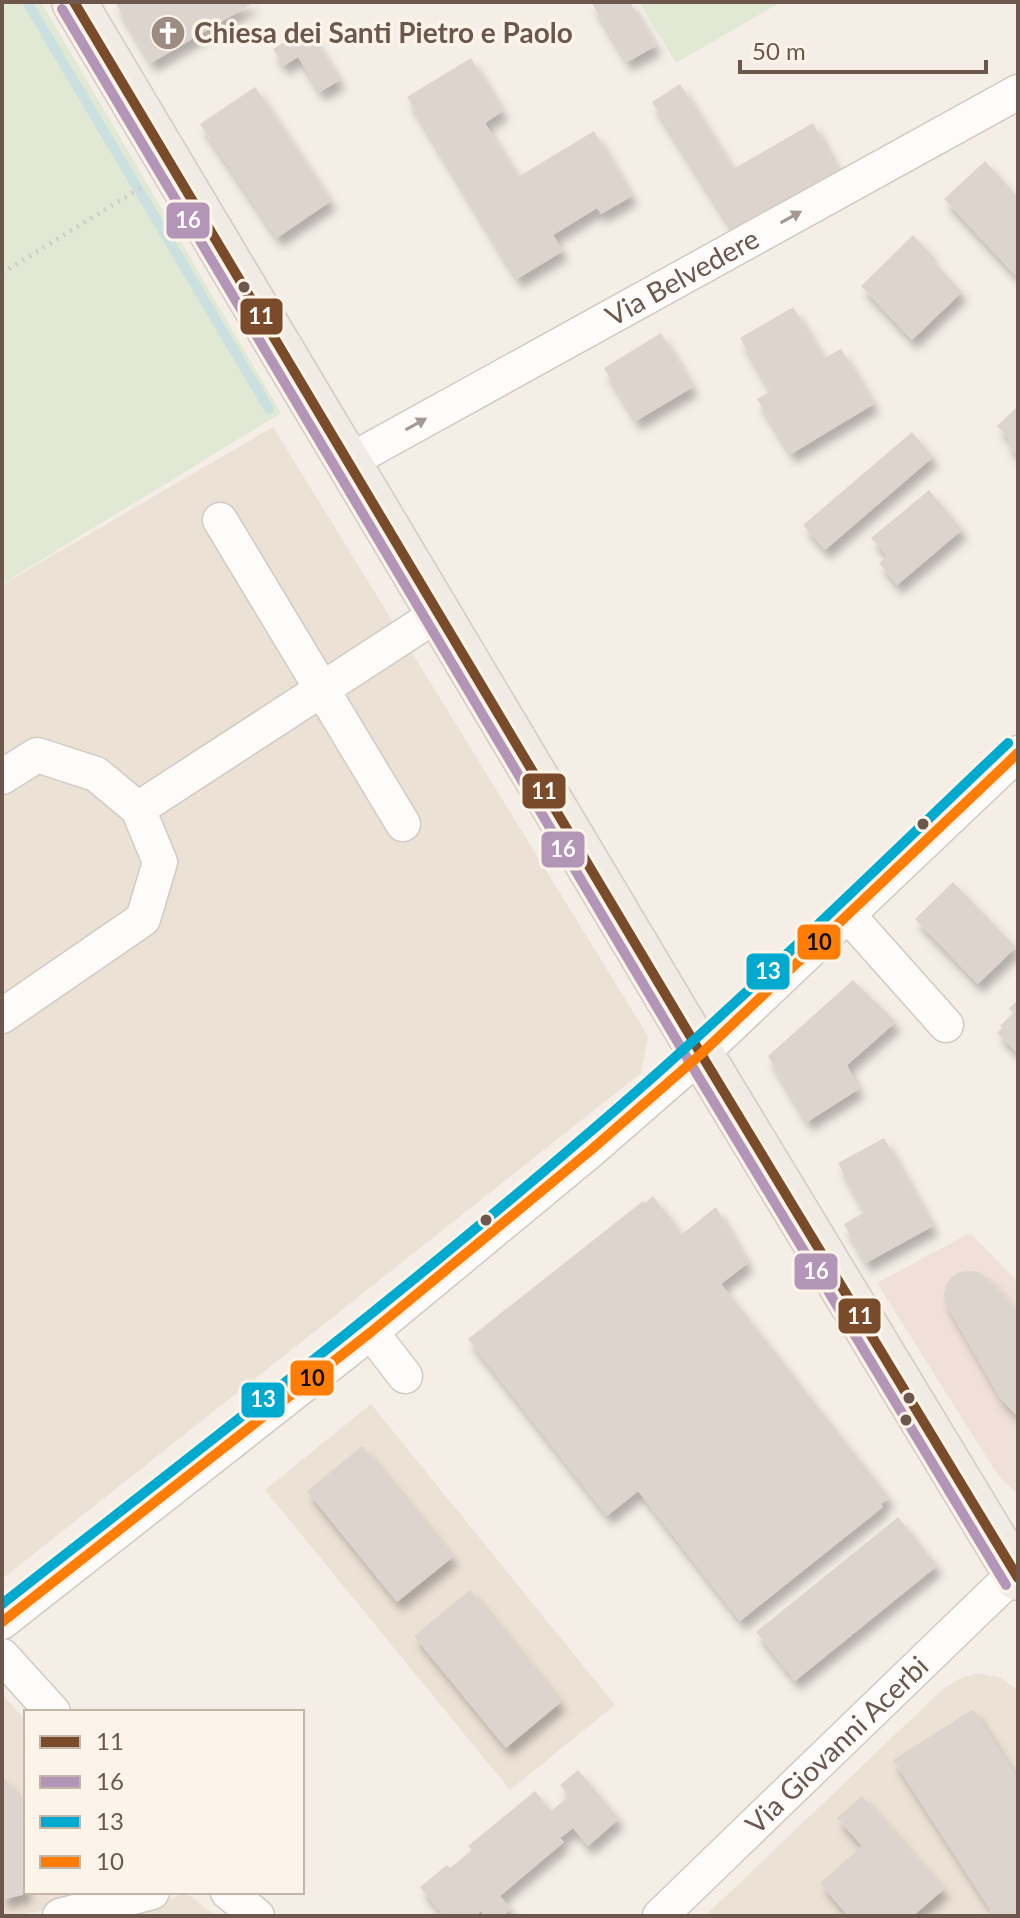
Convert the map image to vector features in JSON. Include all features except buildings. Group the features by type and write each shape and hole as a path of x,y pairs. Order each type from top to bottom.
{"main road":[{"path":"74,2 701,1054 1017,1573"}],"street":[{"name":"Via Belvedere","path":"348,462 1018,92"},
{"path":"220,520 403,824"},
{"path":"138,809 439,613"},
{"path":"2,1622 371,1332 591,1150 701,1054 1018,753"},
{"path":"2,777 37,755 96,774 138,809 160,862 143,919 2,1016"},
{"path":"848,915 946,1025"},
{"path":"371,1332 405,1376"},
{"name":"Via Giovanni Acerbi","path":"660,1916 1017,1573"},
{"path":"2,1656 51,1710"},
{"path":"60,1916 144,1894"},
{"path":"230,1894 257,1916"}],"path":[{"path":"2,273 174,167"}],"shaded area":[{"path":"273,427 648,1036 641,1073 2,1579 2,585"},
{"path":"970,1233 1018,1282 1018,1494 994,1469 877,1283"},
{"path":"371,1404 615,1705 510,1790 265,1490"},
{"path":"978,1673 1001,1678 1018,1690 1018,1916 705,1916 944,1688"},
{"path":"3,1695 24,1719 24,1894 109,1894 20,1916 2,1916"},
{"path":"181,1894 188,1894 216,1916 106,1916 140,1906 143,1914"}],"green space":[{"path":"2,2 41,2 281,413 2,584"},
{"path":"639,2 781,2 676,63"}],"waterway":[{"path":"27,2 269,409"}],"transit line":[{"name":"11","path":"74,2 701,1054 1018,1578"},
{"name":"16","path":"62,9 689,1061 1006,1585"},
{"name":"13","path":"2,1604 513,1198 639,1090 746,992 1008,743"},
{"name":"10","path":"2,1622 371,1332 591,1150 701,1054 1018,753"}],"place":[{"name":"Chiesa dei Santi Pietro e Paolo","path":"168,33"}]}
